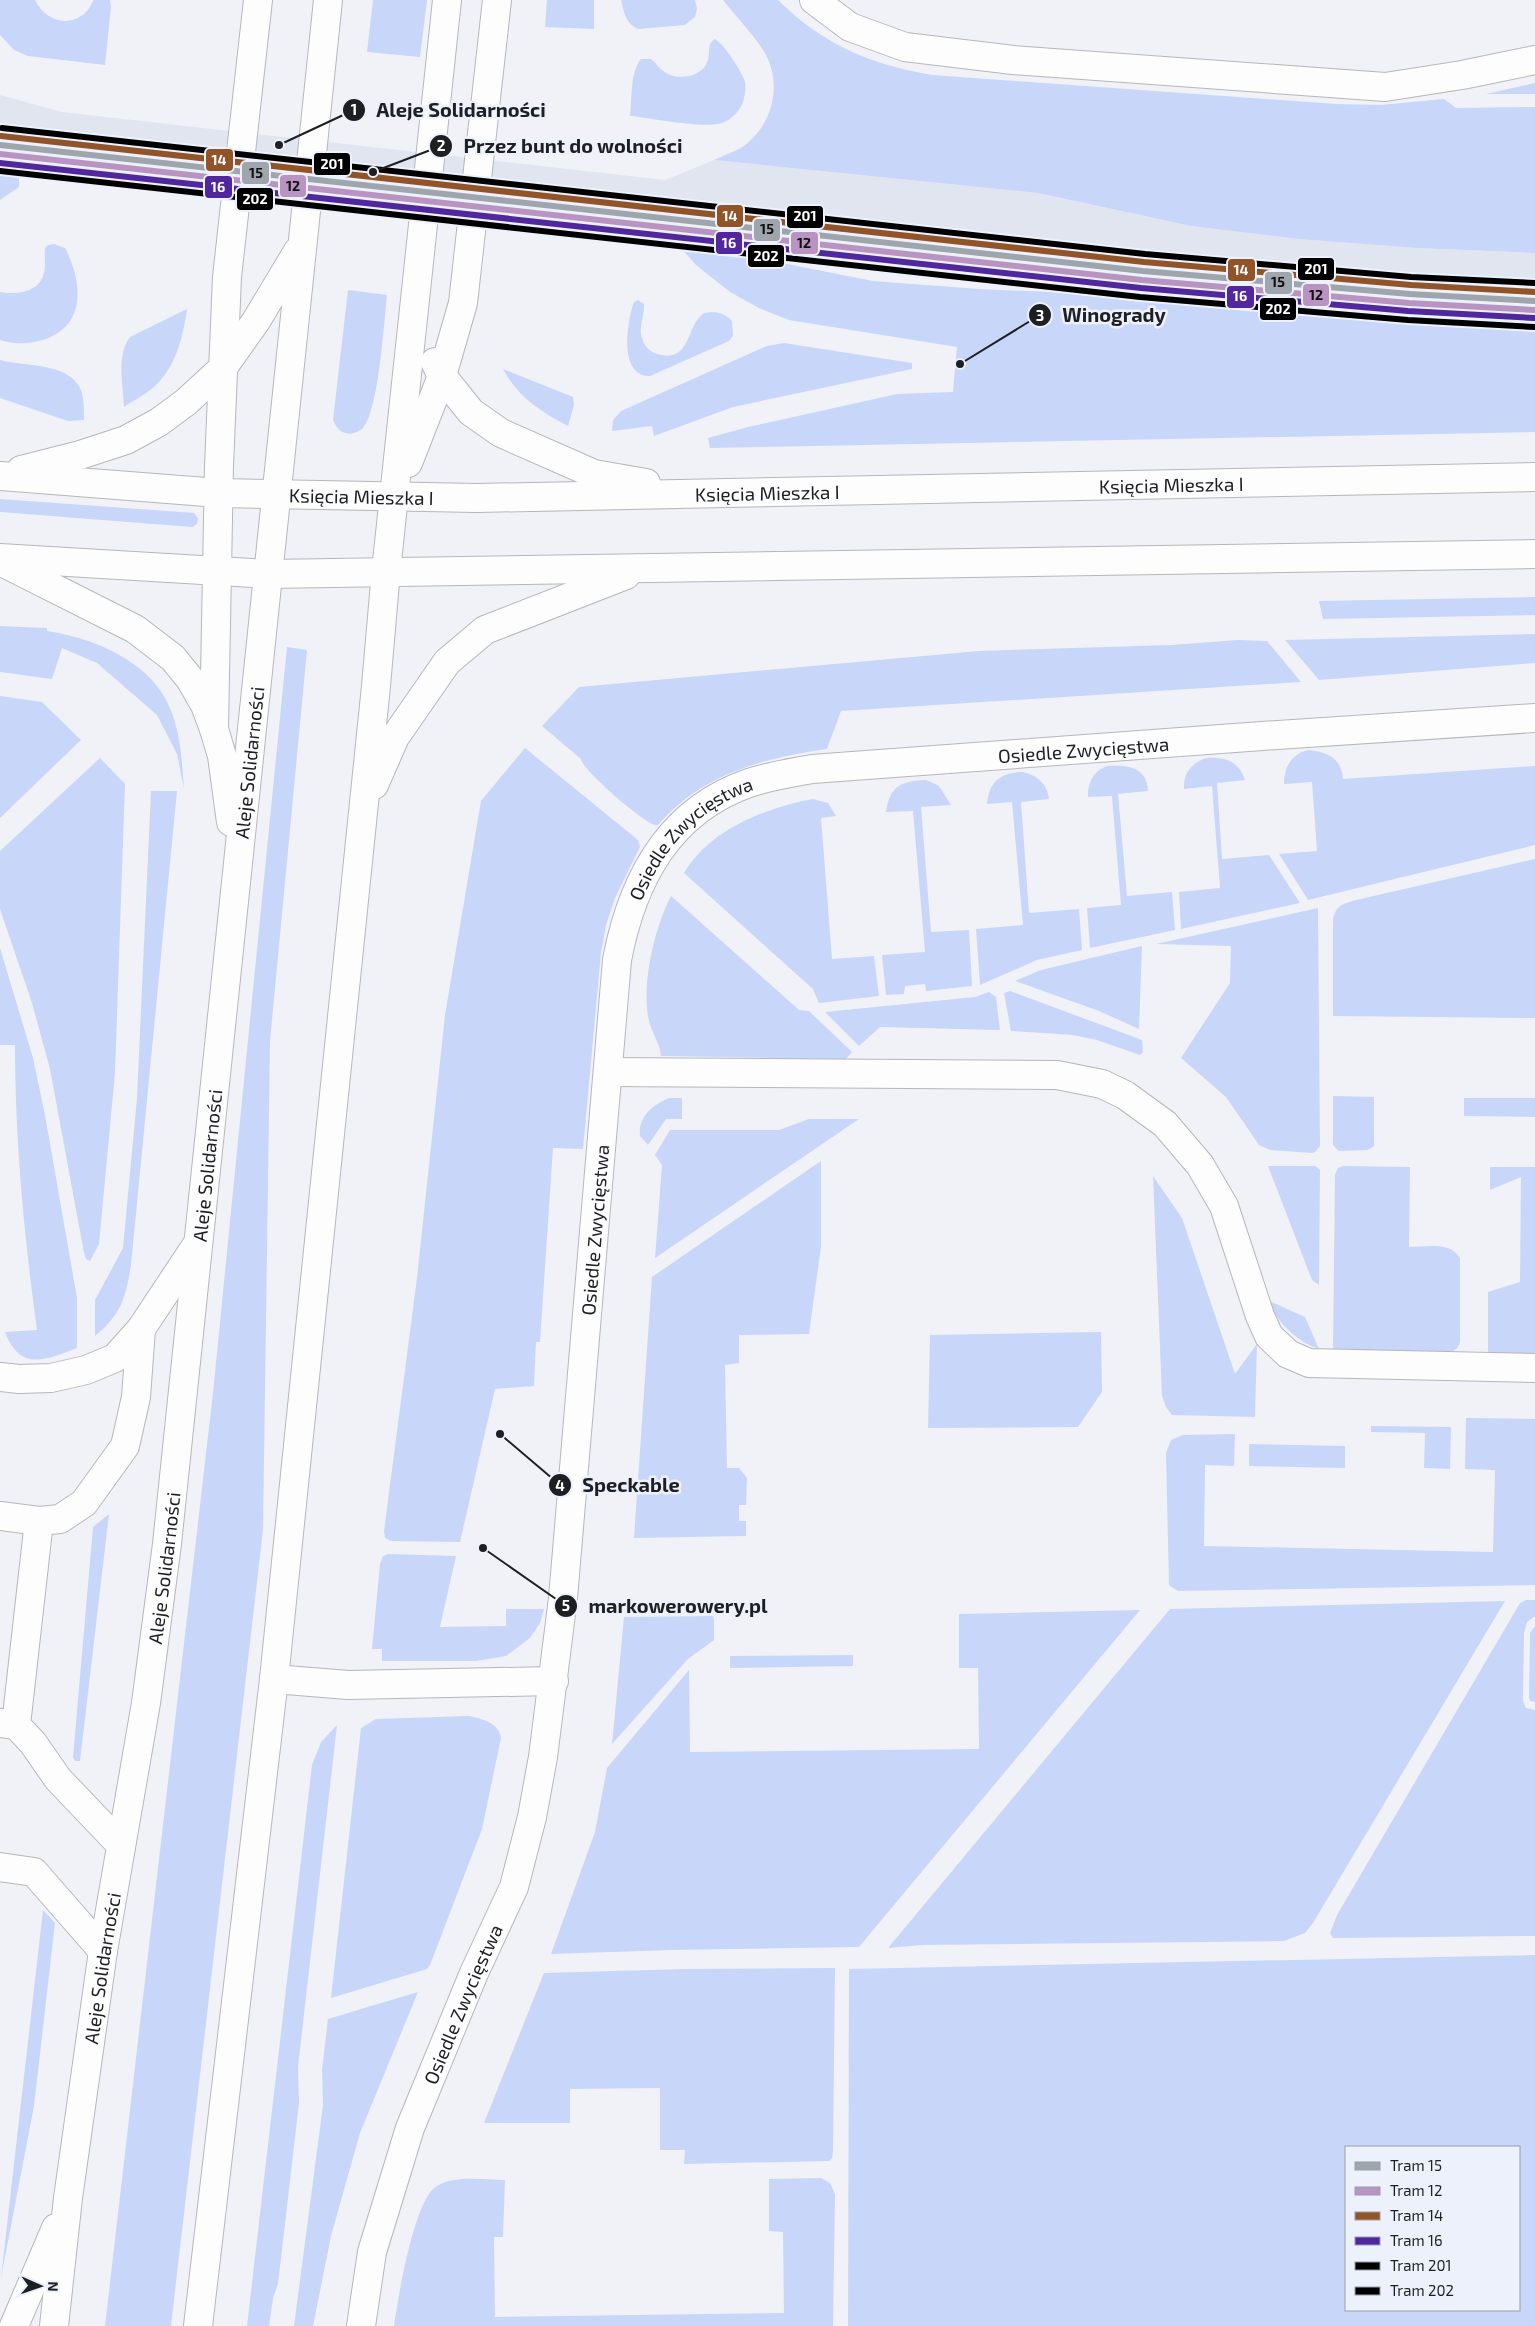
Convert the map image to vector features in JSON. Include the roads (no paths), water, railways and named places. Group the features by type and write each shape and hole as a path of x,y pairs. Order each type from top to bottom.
{"street":[{"path":"214,730 222,369 227,277 258,0"},
{"name":"Aleje Solidarności","path":"54,2326 68,2198 103,1951 146,1703 167,1544 237,861 277,494 288,284 302,245 328,0"},
{"path":"198,2326 274,1679 364,809 386,571 447,0"},
{"path":"395,497 442,376 463,303 497,0"},
{"path":"814,0 850,27 905,47 1013,60 1384,87 1462,75 1535,60"},
{"path":"0,475 80,455 126,440 159,422 186,402 222,369 249,331 288,284"},
{"path":"416,298 426,344 442,376 471,412 501,433 594,474 704,494"},
{"name":"Księcia Mieszka I","path":"0,475 219,493 477,498 1535,477"},
{"path":"0,560 268,574 1535,554"},
{"path":"0,560 135,629 172,658 190,679 205,705 222,756 237,861"},
{"path":"364,809 395,738 447,662 485,630 642,568"},
{"name":"Osiedle Zwycięstwa","path":"361,2326 372,2252 410,2128 474,1973 514,1887 532,1818 554,1681 563,1598 617,960 624,925 637,888 658,850 685,822 727,792 774,775 812,769 1535,718"},
{"path":"608,1072 1057,1075 1102,1084 1125,1095 1165,1124 1200,1165 1224,1206 1269,1336 1288,1354 1309,1364 1535,1368"},
{"path":"0,1377 19,1379 51,1378 86,1370 115,1358 142,1329 198,1243"},
{"path":"0,1516 39,1521 60,1519 84,1503 125,1446 136,1397 142,1329"},
{"path":"39,1521 8,1724 33,1743 58,1779 121,1845"},
{"path":"274,1679 348,1686 554,1681"},
{"path":"0,1867 34,1872 103,1951"},
{"path":"14,2326 68,2198"}],"tram line":[{"name":"201","path":"2,128 1145,254 1411,277 1535,283"},
{"name":"14","path":"1,136 1144,262 1411,285 1535,292"},
{"name":"15","path":"0,145 1143,271 1410,294 1535,301"},
{"name":"12","path":"0,154 1142,280 1409,303 1535,310"},
{"name":"16","path":"0,163 1141,288 1408,311 1534,318"},
{"name":"202","path":"0,171 1140,297 1408,320 1534,327"}],"place":[{"name":"Aleje Solidarności","path":"279,145"},
{"name":"Przez bunt do wolności","path":"373,172"},
{"name":"Winogrady","path":"960,364"},
{"name":"Speckable","path":"500,1434"},
{"name":"markowerowery.pl","path":"483,1548"}]}
